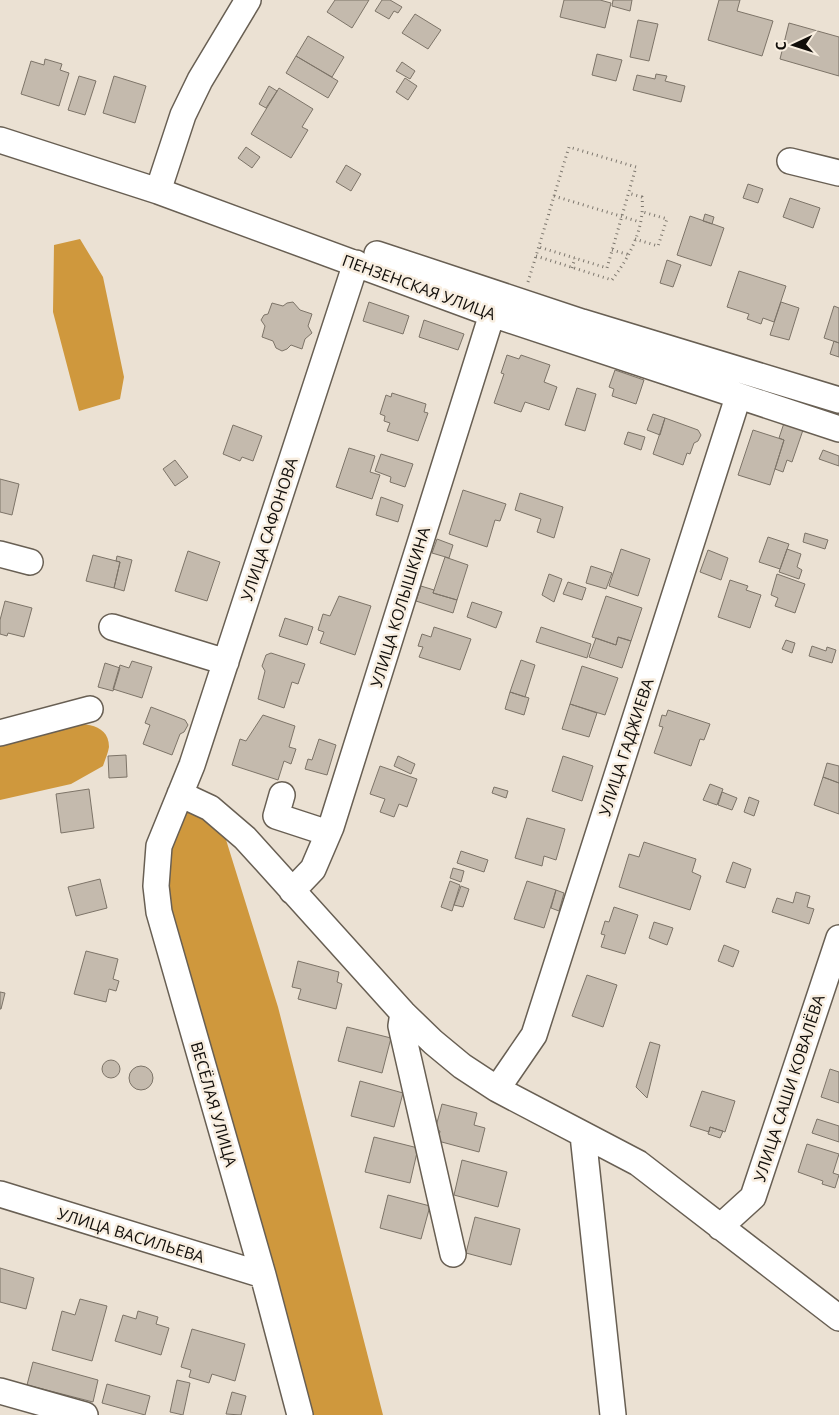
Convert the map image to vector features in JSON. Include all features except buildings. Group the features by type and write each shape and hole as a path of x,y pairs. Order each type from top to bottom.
{"street":[{"path":"248,0 200,80 183,115 158,191 328,238 522,302 839,400"},
{"name":"ПЕНЗЕНСКАЯ УЛИЦА","path":"0,140 158,191 492,314 839,429"},
{"path":"790,161 839,173"},
{"name":"УЛИЦА САФОНОВА","path":"180,794 226,662 356,263"},
{"name":"УЛИЦА КОЛЫШКИНА","path":"292,891 313,869 328,833 492,314"},
{"name":"УЛИЦА ГАДЖИЕВА","path":"497,1089 534,1035 738,397"},
{"path":"0,554 30,562"},
{"path":"112,627 226,662"},
{"path":"0,733 90,709"},
{"path":"180,794 210,808 245,838 403,1013 432,1042 462,1066 497,1089 638,1163 670,1185 720,1227 839,1318"},
{"name":"ВЕСЁЛАЯ УЛИЦА","path":"180,794 159,846 156,886 159,912 263,1275 300,1415"},
{"path":"282,795 276,816 328,833"},
{"name":"УЛИЦА САШИ КОВАЛЁВА","path":"720,1227 753,1197 839,938"},
{"path":"403,1013 401,1026 453,1254"},
{"path":"583,1135 612,1415"},
{"name":"УЛИЦА ВАСИЛЬЕВА","path":"0,1194 263,1275"},
{"path":"0,1391 79,1414"}],"path":[{"path":"522,302 538,247 569,147 636,166 607,268 538,247"},
{"path":"536,256 612,280 630,255 643,212 642,197 628,193"},
{"path":"554,196 640,222"},
{"path":"635,239 658,246 667,220 643,212"},
{"path":"612,250 630,255"},
{"path":"572,268 575,258"}],"shaded area":[{"path":"80,239 103,277 124,377 120,399 79,411 53,312 54,245"},
{"path":"58,723 90,725 104,732 108,738 109,747 103,766 71,784 0,800 0,740"},
{"path":"175,806 191,811 223,830 278,1007 383,1415 304,1415 149,835"}]}
